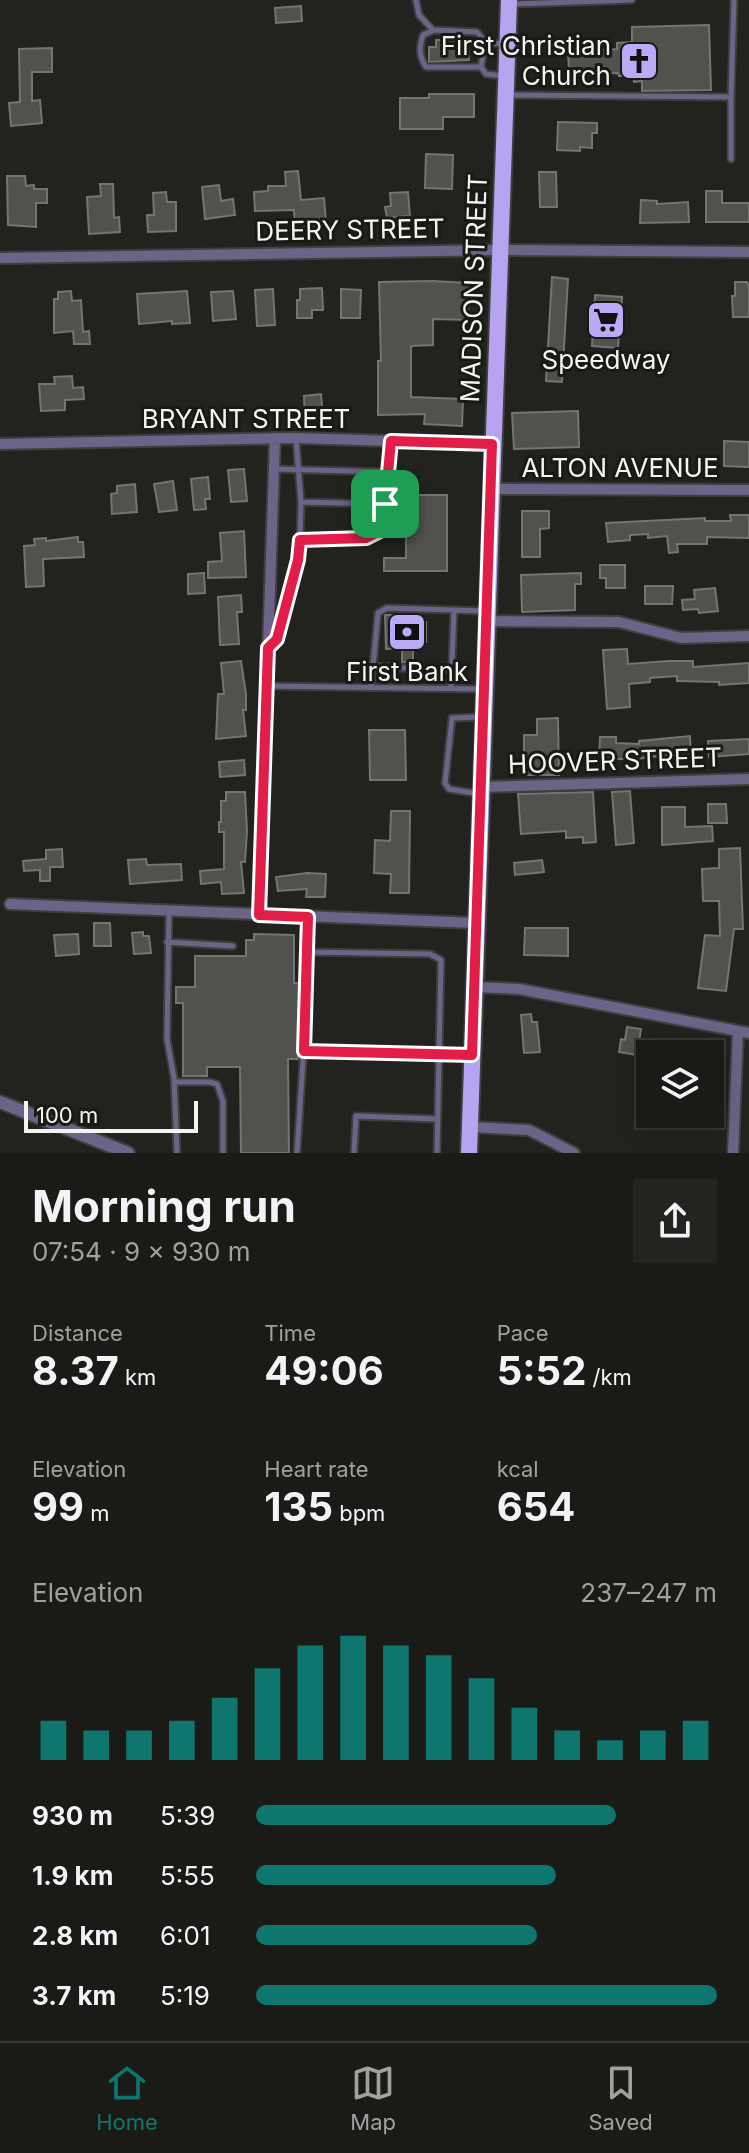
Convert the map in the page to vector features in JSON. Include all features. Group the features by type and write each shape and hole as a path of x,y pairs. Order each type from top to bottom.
{"main road":[{"name":"MADISON STREET","path":"469,1153 509,2"}],"street":[{"name":"DEERY STREET","path":"0,258 499,250 749,252"},
{"path":"259,915 275,438"},
{"name":"BRYANT STREET","path":"0,444 296,438 492,444"},
{"name":"ALTON AVENUE","path":"490,489 749,490"},
{"path":"487,616 619,622 681,638 749,636"},
{"name":"HOOVER STREET","path":"482,791 749,779"},
{"path":"10,904 476,923"},
{"path":"474,987 519,989 744,1032 733,1153"},
{"path":"0,1102 128,1153"},
{"path":"470,1127 529,1130 574,1153"}],"lane":[{"path":"416,0 419,15 434,30"},
{"path":"509,2 632,0"},
{"path":"731,159 734,0"},
{"path":"481,67 426,67 419,46 423,35 434,30 477,32 485,42 507,45"},
{"path":"485,42 481,67 486,74 507,76"},
{"path":"506,95 731,97"},
{"path":"268,648 277,639 298,560 301,502 296,438"},
{"path":"300,540 366,538 380,531 391,441"},
{"path":"274,469 388,472"},
{"path":"301,502 385,504"},
{"path":"371,687 378,613 387,608 454,610 487,616"},
{"path":"451,687 454,610"},
{"path":"373,666 451,671"},
{"path":"267,686 485,689"},
{"path":"482,791 449,789 445,783 452,718 484,717"},
{"path":"169,911 167,1039 174,1082 177,1153"},
{"path":"297,1153 308,917"},
{"path":"167,942 233,946"},
{"path":"307,952 436,955 441,960 437,1153"},
{"path":"304,1051 472,1055"},
{"path":"174,1082 217,1084 223,1101 223,1153"},
{"path":"354,1153 356,1116 437,1119"}],"building":[{"path":"301,6 302,21 276,23 275,8"},
{"name":"First Christian Church","path":"709,25 711,90 642,91 642,81 634,82 633,76 619,76 618,73 575,75 575,71 569,71 568,51 617,49 617,43 632,42 632,27"},
{"path":"468,39 469,60 429,62 429,47 436,47 436,40"},
{"path":"52,48 52,72 32,72 32,101 40,100 42,123 11,126 9,103 20,102 19,49"},
{"path":"429,94 474,94 474,117 443,117 443,129 400,129 400,98 429,98"},
{"path":"558,122 597,123 597,133 592,133 592,148 557,150"},
{"path":"426,154 453,155 452,189 425,188"},
{"path":"298,171 301,200 324,198 326,222 316,223 316,228 295,230 294,210 255,211 254,192 268,191 268,186 286,186 285,172"},
{"path":"539,172 556,172 557,207 540,207"},
{"path":"7,176 25,176 26,186 47,189 47,203 36,203 36,227 8,225"},
{"path":"100,184 113,184 114,218 119,217 120,232 89,234 87,197 101,196"},
{"path":"219,185 221,201 233,199 235,215 205,219 202,187"},
{"path":"706,191 722,191 722,203 749,203 749,222 706,222"},
{"path":"166,192 167,202 176,202 176,231 148,232 147,215 154,215 153,193"},
{"path":"408,192 410,216 387,218 385,207 391,206 390,193"},
{"path":"641,200 657,201 657,204 688,202 689,222 640,223"},
{"path":"552,277 568,279 562,382 546,381"},
{"path":"379,282 469,283 468,320 433,319 433,345 411,346 411,397 463,399 462,426 424,424 425,414 378,415 378,361 381,361"},
{"path":"735,282 747,282 749,287 749,317 733,317"},
{"path":"322,288 323,310 312,310 312,318 297,318 300,289"},
{"path":"273,289 275,325 257,326 255,290"},
{"path":"341,289 361,290 360,318 341,318"},
{"path":"71,291 72,301 81,300 83,332 89,331 90,344 74,344 73,331 54,333 54,299 58,299 58,292"},
{"path":"187,291 190,323 139,324 137,294"},
{"path":"233,291 236,319 213,321 211,292"},
{"path":"595,295 622,297 618,348 592,346"},
{"path":"72,376 73,388 83,387 84,399 65,400 65,410 41,411 39,384 55,384 54,377"},
{"path":"321,394 323,419 305,420 304,396"},
{"path":"578,411 579,447 514,449 512,413"},
{"path":"724,441 749,442 749,467 724,466"},
{"path":"244,469 247,501 231,502 228,470"},
{"path":"208,477 210,499 205,499 206,509 194,510 191,479"},
{"path":"173,481 177,510 159,512 154,484"},
{"path":"135,484 137,512 112,514 111,494 117,493 117,486"},
{"path":"406,495 447,495 447,571 384,571 384,558 406,558"},
{"path":"522,511 549,511 549,528 540,529 540,557 522,557"},
{"path":"730,515 749,515 749,538 707,537 707,544 677,544 678,552 669,553 667,536 648,538 648,534 630,535 630,540 608,542 606,523 705,518 705,521 731,521"},
{"path":"244,531 246,577 208,578 208,562 222,561 220,533"},
{"path":"78,537 78,542 83,542 84,557 43,559 44,586 26,587 24,546 35,545 34,539 46,538 46,541"},
{"path":"600,565 625,565 625,588 606,588 606,578 600,578"},
{"path":"204,573 205,593 188,594 188,574"},
{"path":"581,573 581,584 575,584 575,610 522,612 521,575"},
{"path":"645,586 673,586 672,604 645,604"},
{"path":"715,588 718,611 699,613 698,609 683,610 682,600 695,599 694,590"},
{"path":"241,595 242,612 237,612 239,644 220,645 218,597"},
{"path":"385,615 421,615 421,622 426,622 426,642 420,642 420,648 413,649 413,663 402,662 402,648 386,649"},
{"path":"627,649 628,664 693,661 693,667 749,663 749,683 719,685 719,682 677,681 677,676 650,678 650,682 629,684 630,707 607,709 603,650"},
{"path":"241,661 246,694 246,710 243,710 246,736 216,739 218,694 224,694 221,663"},
{"path":"558,718 559,775 524,775 524,735 537,735 537,719"},
{"path":"369,730 405,730 406,780 370,780"},
{"path":"690,736 691,756 674,757 674,754 637,759 599,759 600,737 616,737 616,743 639,744 639,741"},
{"path":"749,739 749,754 709,757 708,741"},
{"path":"244,760 245,775 220,777 219,762"},
{"path":"630,791 634,843 616,845 612,792"},
{"path":"226,792 245,792 247,831 245,862 241,862 244,893 222,894 221,882 201,884 200,871 224,869 224,832 219,832 219,822 221,801 226,801"},
{"path":"593,792 596,842 583,843 583,837 566,838 566,831 521,834 518,794"},
{"path":"708,804 726,804 727,823 708,823"},
{"path":"662,807 685,807 685,827 712,826 713,841 662,845"},
{"path":"391,811 410,811 409,893 390,893 391,874 374,873 375,840 390,841"},
{"path":"740,848 743,929 734,929 726,991 698,988 705,935 720,936 719,901 703,901 702,869 719,868 719,849"},
{"path":"62,849 63,867 50,867 50,881 40,881 40,870 24,871 23,861 46,859 46,850"},
{"path":"146,859 147,865 181,864 182,880 130,884 128,860"},
{"path":"542,860 544,872 515,875 514,863"},
{"path":"326,874 325,897 306,897 307,889 278,891 276,877"},
{"path":"94,923 110,923 111,946 94,946"},
{"path":"525,928 568,928 568,956 524,955"},
{"path":"143,932 143,936 149,936 151,953 134,954 132,933"},
{"path":"78,934 79,954 56,956 54,935"},
{"path":"254,934 294,935 294,983 300,983 298,1059 288,1059 289,1153 241,1153 240,1067 207,1067 207,1076 183,1076 183,1003 176,1003 176,987 195,987 195,956 246,956 246,940 254,940"},
{"path":"531,1014 532,1022 537,1022 540,1052 524,1053 521,1015"},
{"path":"627,1027 641,1029 639,1040 636,1040 636,1055 619,1052 621,1039 625,1040"}],"place":[{"name":"First Christian Church","path":"639,61"},
{"name":"Speedway","path":"606,320"},
{"name":"First Bank","path":"407,632"}],"route":[{"path":"391,441 492,444 472,1055 304,1051 308,917 259,915 268,648 277,639 298,560 300,540 366,538 380,531 385,504 391,441"}]}
